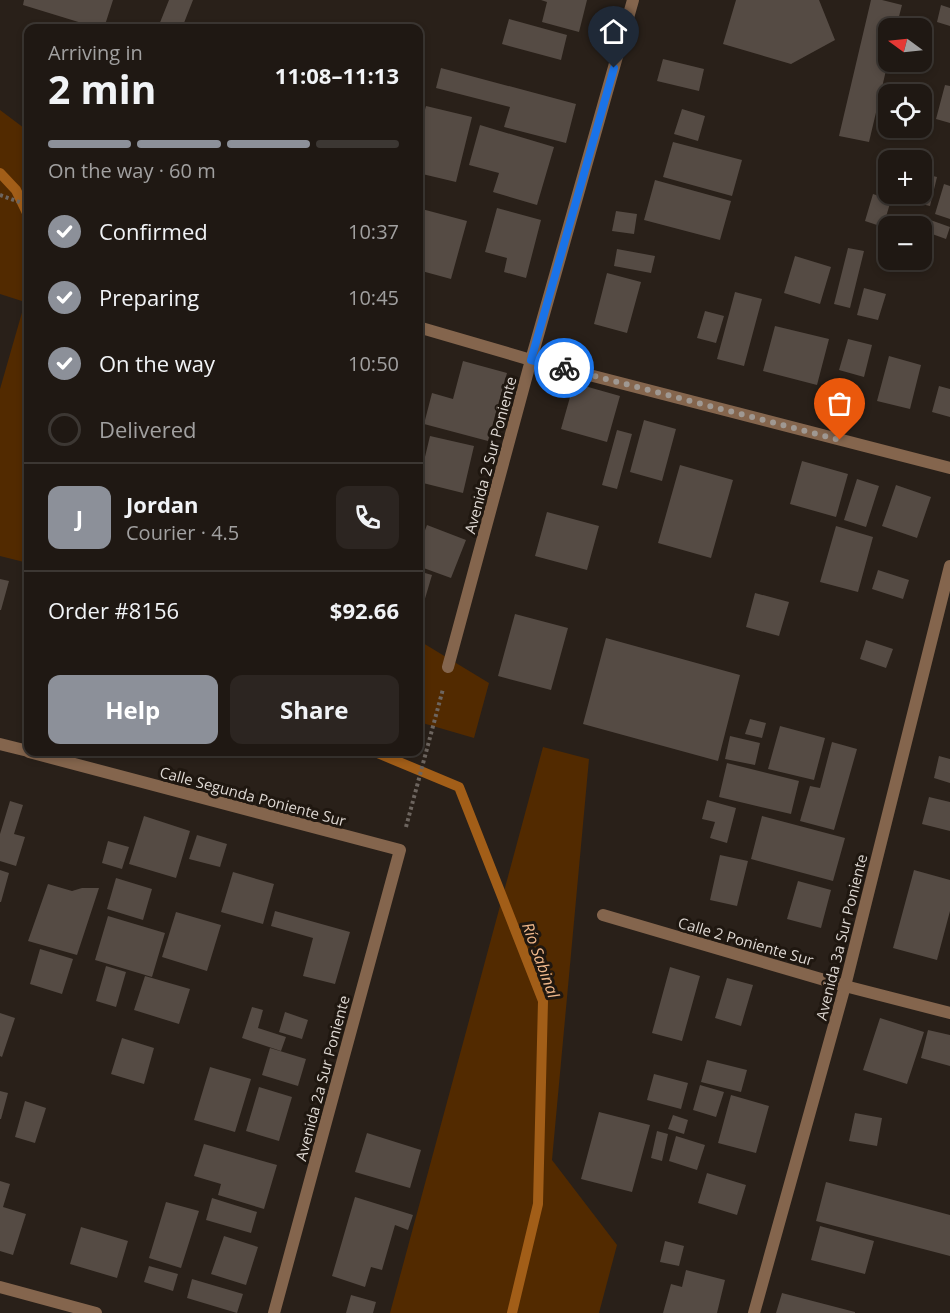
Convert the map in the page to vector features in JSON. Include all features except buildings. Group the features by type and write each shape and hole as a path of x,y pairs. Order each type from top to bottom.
{"street":[{"name":"Avenida 2 Sur Poniente","path":"448,667 531,360 633,0"},
{"path":"423,328 531,360 950,468"},
{"name":"Avenida 3a Sur Poniente","path":"754,1313 845,986 950,566"},
{"name":"Calle Segunda Poniente Sur","path":"0,744 24,750"},
{"name":"Calle Segunda Poniente Sur","path":"48,756 400,850"},
{"name":"Avenida 2a Sur Poniente","path":"274,1313 400,850"},
{"name":"Calle 2 Poniente Sur","path":"603,915 845,986 950,1013"},
{"path":"0,1287 96,1313"}],"path":[{"path":"0,195 24,204"},
{"path":"400,850 448,667"}],"shaded area":[{"path":"0,110 24,128 24,302 0,294"},
{"path":"24,305 24,562 0,556 0,389"},
{"path":"423,643 489,683 474,738 423,723"},
{"path":"543,747 589,759 552,1160 617,1245 599,1313 390,1313"}],"waterway":[{"name":"Río Sabinal","path":"0,173 16,190 24,207"},
{"name":"Río Sabinal","path":"385,756 459,787 543,1001 538,1204 512,1313"}],"way so far":[{"path":"564,368 840,440"}],"route":[{"path":"564,368 531,360 614,68"}]}
